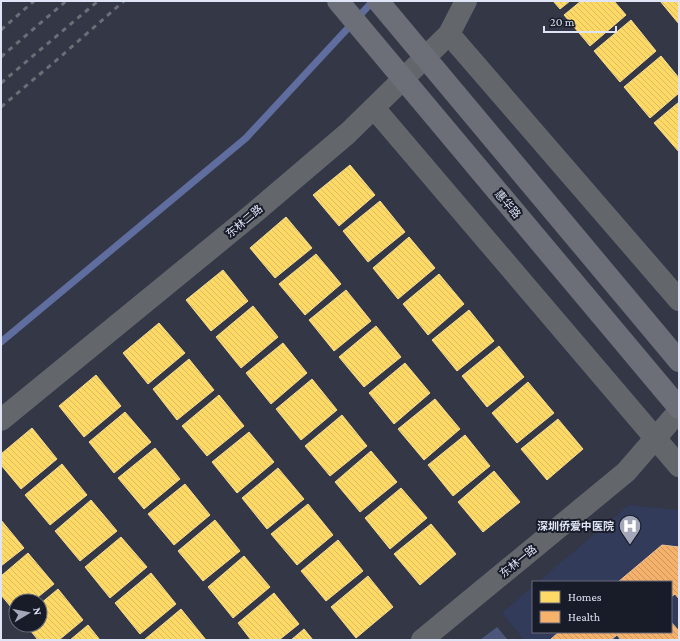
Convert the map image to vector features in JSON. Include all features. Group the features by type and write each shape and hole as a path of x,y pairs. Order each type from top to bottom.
{"main road":[{"name":"惠华路","path":"338,1 679,408"},
{"path":"378,1 679,361"}],"street":[{"name":"东林二路","path":"1,420 254,213 348,133 449,34 466,1"},
{"path":"449,34 679,300"},
{"path":"374,108 679,466"},
{"name":"东林一路","path":"422,640 626,472 679,411"}],"shaded area":[{"name":"深圳侨爱中医院","path":"629,505 679,510 679,640 524,640 502,613 532,587 532,633 672,633 672,581 539,581"},
{"path":"497,627 508,640 480,640"}],"building: Homes":[{"path":"553,1 570,1 560,9"},
{"path":"581,1 614,1 626,15 590,46 564,15"},
{"path":"660,1 679,1 679,24"},
{"path":"631,20 656,51 620,82 594,51"},
{"path":"661,56 679,78 679,93 650,118 624,87"},
{"path":"679,102 679,152 654,123"},
{"path":"350,165 375,195 339,226 313,195"},
{"path":"380,201 405,232 368,262 343,231"},
{"path":"286,217 312,248 275,278 250,248"},
{"path":"409,237 435,268 398,299 373,268"},
{"path":"316,254 341,284 305,315 279,284"},
{"path":"223,270 248,301 211,331 186,300"},
{"path":"439,274 464,304 428,335 403,304"},
{"path":"346,290 371,321 334,351 309,320"},
{"path":"253,306 278,337 241,368 216,337"},
{"path":"469,310 494,341 457,371 432,340"},
{"path":"159,323 185,353 148,384 123,353"},
{"path":"376,326 401,357 364,387 339,357"},
{"path":"283,343 307,373 271,404 246,373"},
{"path":"499,346 524,377 487,407 462,376"},
{"path":"189,359 214,390 177,420 153,389"},
{"path":"405,363 430,393 394,424 369,393"},
{"path":"96,375 121,406 84,437 59,406"},
{"path":"312,379 337,410 301,440 276,409"},
{"path":"528,382 554,413 517,443 492,413"},
{"path":"219,395 244,426 207,456 182,426"},
{"path":"435,399 460,429 424,460 398,429"},
{"path":"125,412 151,442 114,473 89,442"},
{"path":"342,415 367,446 330,476 305,446"},
{"path":"558,419 583,449 547,480 521,449"},
{"path":"32,428 57,459 21,489 1,465 1,454"},
{"path":"249,432 274,462 237,493 212,462"},
{"path":"465,435 490,466 453,496 428,465"},
{"path":"155,448 180,479 144,509 118,478"},
{"path":"371,451 397,482 360,512 335,482"},
{"path":"62,464 87,495 50,525 25,495"},
{"path":"278,468 304,499 267,529 242,498"},
{"path":"494,471 520,502 483,532 458,502"},
{"path":"185,484 210,515 174,545 148,514"},
{"path":"401,488 427,518 390,549 365,518"},
{"path":"91,500 117,531 80,561 55,531"},
{"path":"308,504 333,535 297,565 271,534"},
{"path":"1,520 24,548 1,566"},
{"path":"215,520 240,551 203,581 178,551"},
{"path":"431,524 456,554 420,585 394,554"},
{"path":"121,537 147,567 110,598 85,567"},
{"path":"338,540 363,571 326,601 301,571"},
{"path":"28,553 54,584 43,593 8,593 8,603 1,595 1,576"},
{"path":"244,556 270,587 233,618 208,587"},
{"path":"151,573 176,604 140,634 115,603"},
{"path":"368,576 393,607 356,638 331,607"},
{"path":"58,589 83,620 59,640 38,640 32,633 48,633 48,597"},
{"path":"274,593 299,624 279,640 251,640 238,623"},
{"path":"181,609 206,640 144,640"},
{"path":"88,625 100,640 70,640"},
{"path":"304,629 313,640 291,640"}],"building: Health":[{"path":"662,545 679,547 679,599 675,594 672,596 672,581 619,581"},
{"path":"672,623 679,631 679,640 621,640 617,635 611,640 551,639 558,633 672,633"}],"waterway":[{"path":"1,342 246,138 373,1"}],"railway":[{"path":"1,30 34,1"},
{"path":"1,57 66,1"},
{"path":"1,83 98,1"},
{"path":"1,107 124,1"}],"place":[{"name":"深圳侨爱中医院","path":"630,546"}]}
